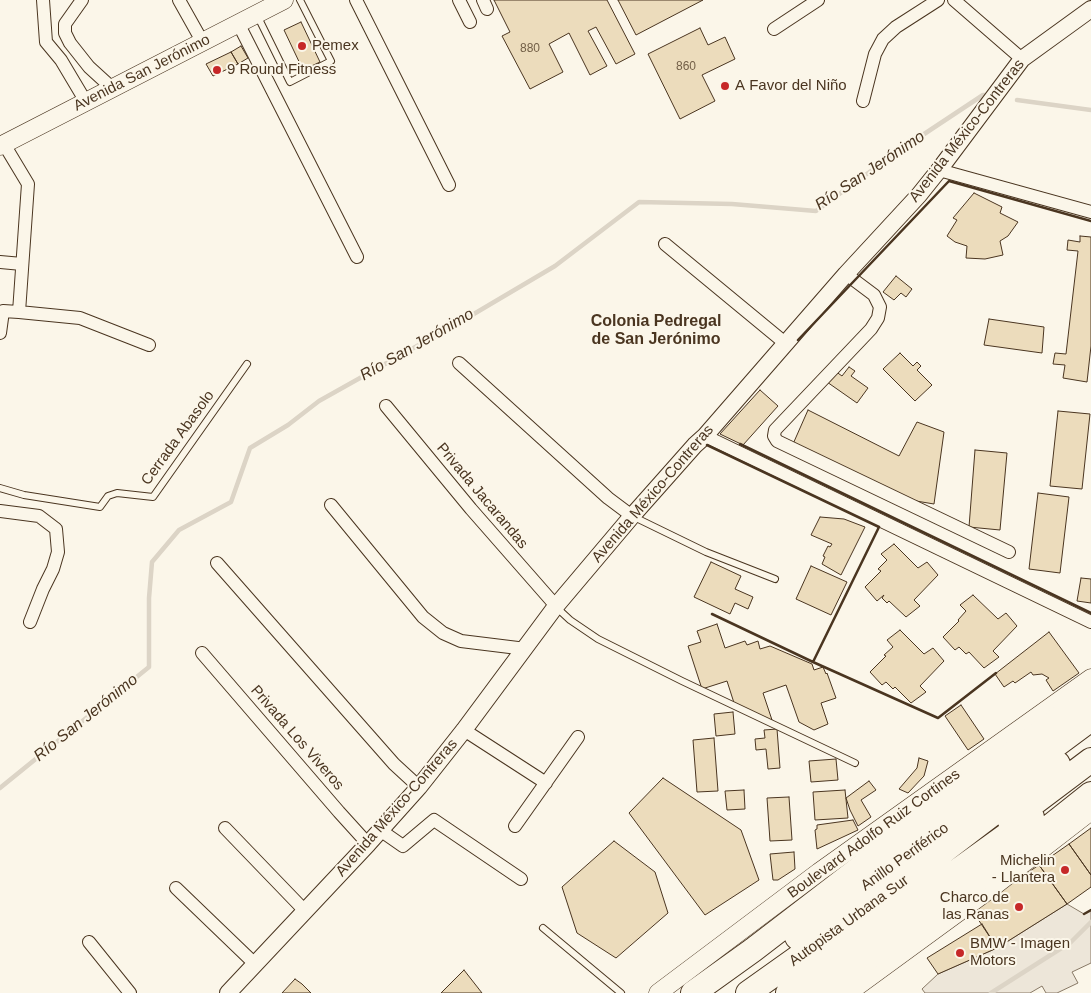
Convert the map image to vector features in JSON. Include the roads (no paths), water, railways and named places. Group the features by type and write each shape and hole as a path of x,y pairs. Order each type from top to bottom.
{"highway":[{"path":"693,993 753,950 904,834 1091,695"},
{"name":"Anillo Periférico","path":"718,993 1091,719"},
{"name":"Autopista Urbana Sur","path":"748,993 890,892 1091,739"},
{"name":"Autopista Urbana Sur","path":"772,993 1069,778 1091,760"},
{"path":"788,993 1091,775"},
{"path":"818,993 1037,837 1091,794"}],"main road":[{"name":"Avenida San Jerónimo","path":"2,145 284,0"},
{"name":"Boulevard Adolfo Ruiz Cortines","path":"658,993 819,872 1091,678"},
{"path":"848,993 993,887 1091,811"}],"street":[{"path":"43,0 46,42 62,60 86,102"},
{"path":"82,0 66,24 65,33 89,67 112,88"},
{"path":"179,0 202,41"},
{"path":"356,0 449,185"},
{"path":"459,0 470,22"},
{"path":"774,29 818,0"},
{"path":"862,101 876,54 883,39 896,27 938,0"},
{"path":"954,0 1022,59"},
{"name":"Avenida México-Contreras","path":"228,993 256,965 418,788 526,649 556,606 632,516 705,436 939,170 1022,59 1077,17 1091,9"},
{"path":"238,23 356,257"},
{"path":"2,145 28,184 19,312"},
{"path":"939,170 1091,212"},
{"path":"665,244 785,343"},
{"path":"0,262 22,264"},
{"path":"846,274 874,295 880,307 878,318 871,329 775,430 774,436 777,441 1009,552"},
{"path":"0,333 3,311 19,312 80,318 149,345"},
{"path":"459,364 608,498 632,516"},
{"name":"Privada Jacarandas","path":"386,406 471,509 556,606"},
{"path":"705,436 1091,622"},
{"path":"331,505 422,617 444,633 461,642 526,649"},
{"path":"0,511 39,516 56,529 58,552 53,569 30,622"},
{"path":"217,563 394,764 418,788"},
{"name":"Privada Los Viveros","path":"202,653 368,844"},
{"path":"464,730 546,783"},
{"path":"515,826 578,737"},
{"path":"380,830 403,846 434,820 521,879"},
{"path":"225,828 305,911"},
{"path":"176,888 256,965"},
{"path":"89,942 130,993"}],"lane":[{"path":"256,14 290,82 331,61 300,0"},
{"name":"Cerrada Abasolo","path":"0,488 24,495 100,507 108,496 117,493 153,497 247,364"},
{"path":"632,516 706,552 775,580"},
{"path":"556,606 570,620 598,639 855,763"},
{"path":"543,928 621,993"}],"waterway":[{"name":"Río San Jerónimo","path":"0,788 149,667 149,598 152,562 179,530 231,502 250,448 288,425 319,401 555,266 639,202 732,204 816,211 897,152 983,95 988,95"},
{"name":"Río San Jerónimo","path":"1017,100 1091,110"},
{"path":"991,993 1071,942 1091,922"}],"place":[{"name":"Pemex","path":"302,46"},
{"name":"9 Round Fitness","path":"217,70"},
{"name":"A Favor del Niño","path":"725,86"},
{"name":"Michelin - Llantera","path":"1065,870"},
{"name":"Charco de las Ranas","path":"1019,907"},
{"name":"BMW - Imagen Motors","path":"960,953"}],"district":[{"name":"Colonia Pedregal de San Jerónimo","path":"656,331"}]}
